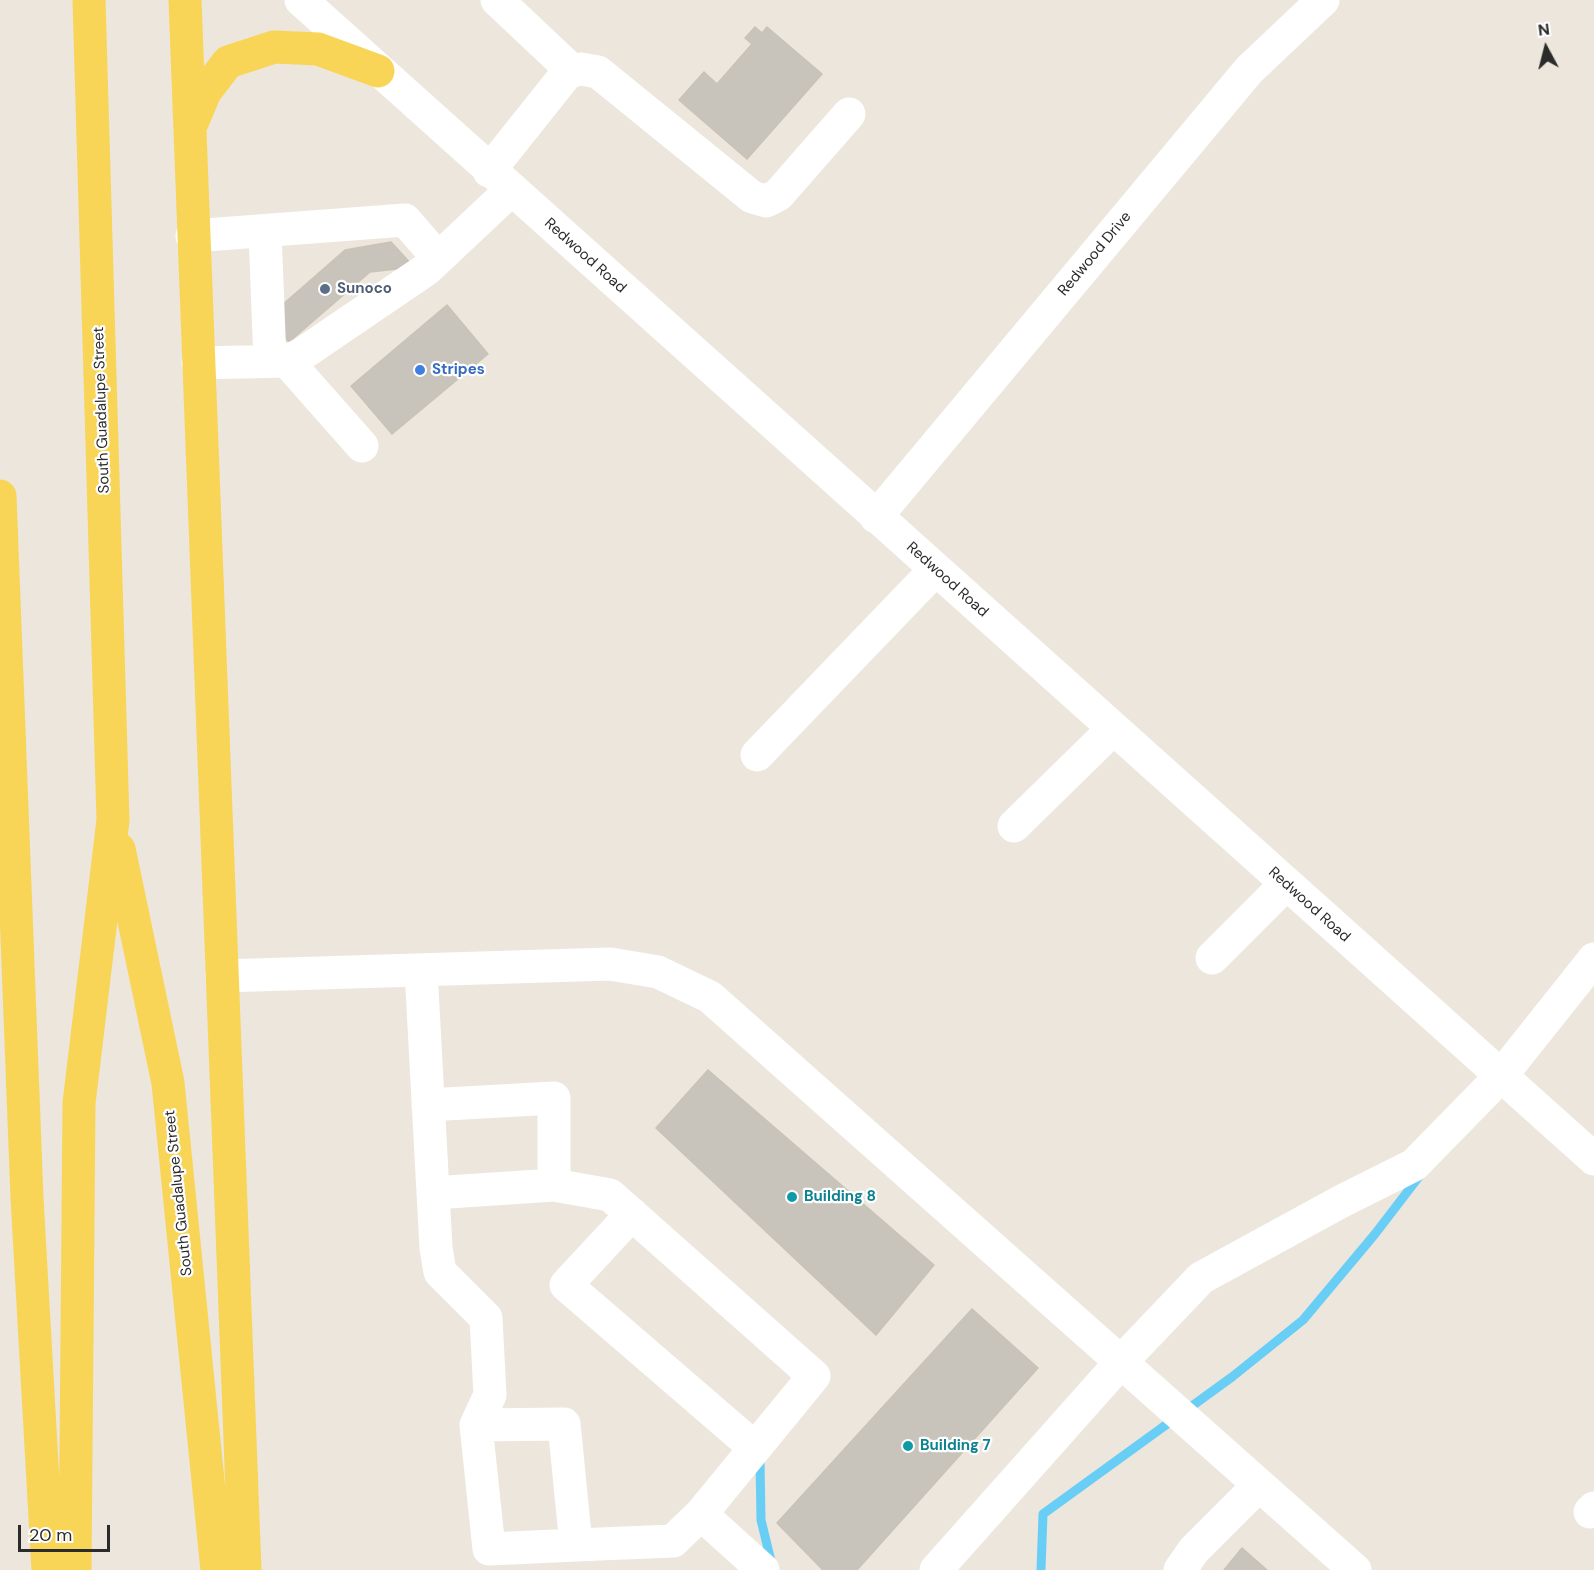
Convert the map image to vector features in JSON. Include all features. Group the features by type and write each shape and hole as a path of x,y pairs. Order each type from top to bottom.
{"main road":[{"name":"South Guadalupe Street","path":"75,1570 79,1103 114,820 89,0"},
{"path":"182,6 189,130 245,1570"},
{"path":"189,130 205,92 228,62 274,47 318,49 378,71"},
{"path":"0,496 27,1198 48,1570"},
{"name":"South Guadalupe Street","path":"114,820 168,1083 217,1570"}],"street":[{"name":"Redwood Road","path":"301,0 1594,1159"},
{"path":"497,0 566,65 568,72"},
{"name":"Redwood Drive","path":"876,517 1249,70 1323,0"},
{"path":"198,363 279,361 302,354 438,258 500,180 568,72 581,69 598,72 752,198 766,201 778,195 849,114"},
{"path":"192,236 405,220 438,258"},
{"path":"265,232 279,361 362,446"},
{"path":"757,755 935,570"},
{"path":"1014,826 1113,729"},
{"path":"1212,958 1286,884"},
{"path":"936,1570 1121,1362 1201,1278 1342,1201 1414,1165 1501,1076 1594,959"},
{"path":"222,976 610,964 658,972 710,997 1354,1570"},
{"path":"421,970 433,1193 440,1272 486,1318 490,1395 476,1425 489,1549 673,1541 701,1514 814,1376 610,1195 554,1185 433,1193"},
{"path":"428,1105 554,1098 554,1185"},
{"path":"632,1214 566,1285 755,1448"},
{"path":"476,1425 564,1424 576,1545"},
{"path":"1180,1570 1194,1550 1259,1485"},
{"path":"701,1514 764,1570"}],"building":[{"path":"755,27 762,33 767,27 822,74 747,159 679,100 704,72 717,84 752,44 745,38"},
{"name":"Sunoco","path":"391,242 414,267 370,272 289,342 278,330 281,306 345,250"},
{"name":"Stripes","path":"447,305 488,354 392,434 351,386"},
{"name":"Building 8","path":"708,1070 934,1265 876,1335 656,1128"},
{"name":"Building 7","path":"972,1309 1038,1368 857,1570 823,1570 777,1523"},
{"path":"1242,1548 1267,1570 1224,1570"}],"waterway":[{"path":"1041,1570 1043,1514 1232,1377 1303,1320 1375,1234 1421,1174"},
{"path":"760,1460 761,1520 772,1565"}],"place":[{"name":"Sunoco","path":"325,289"},
{"name":"Stripes","path":"420,370"},
{"name":"Building 8","path":"792,1197"},
{"name":"Building 7","path":"908,1446"}]}
